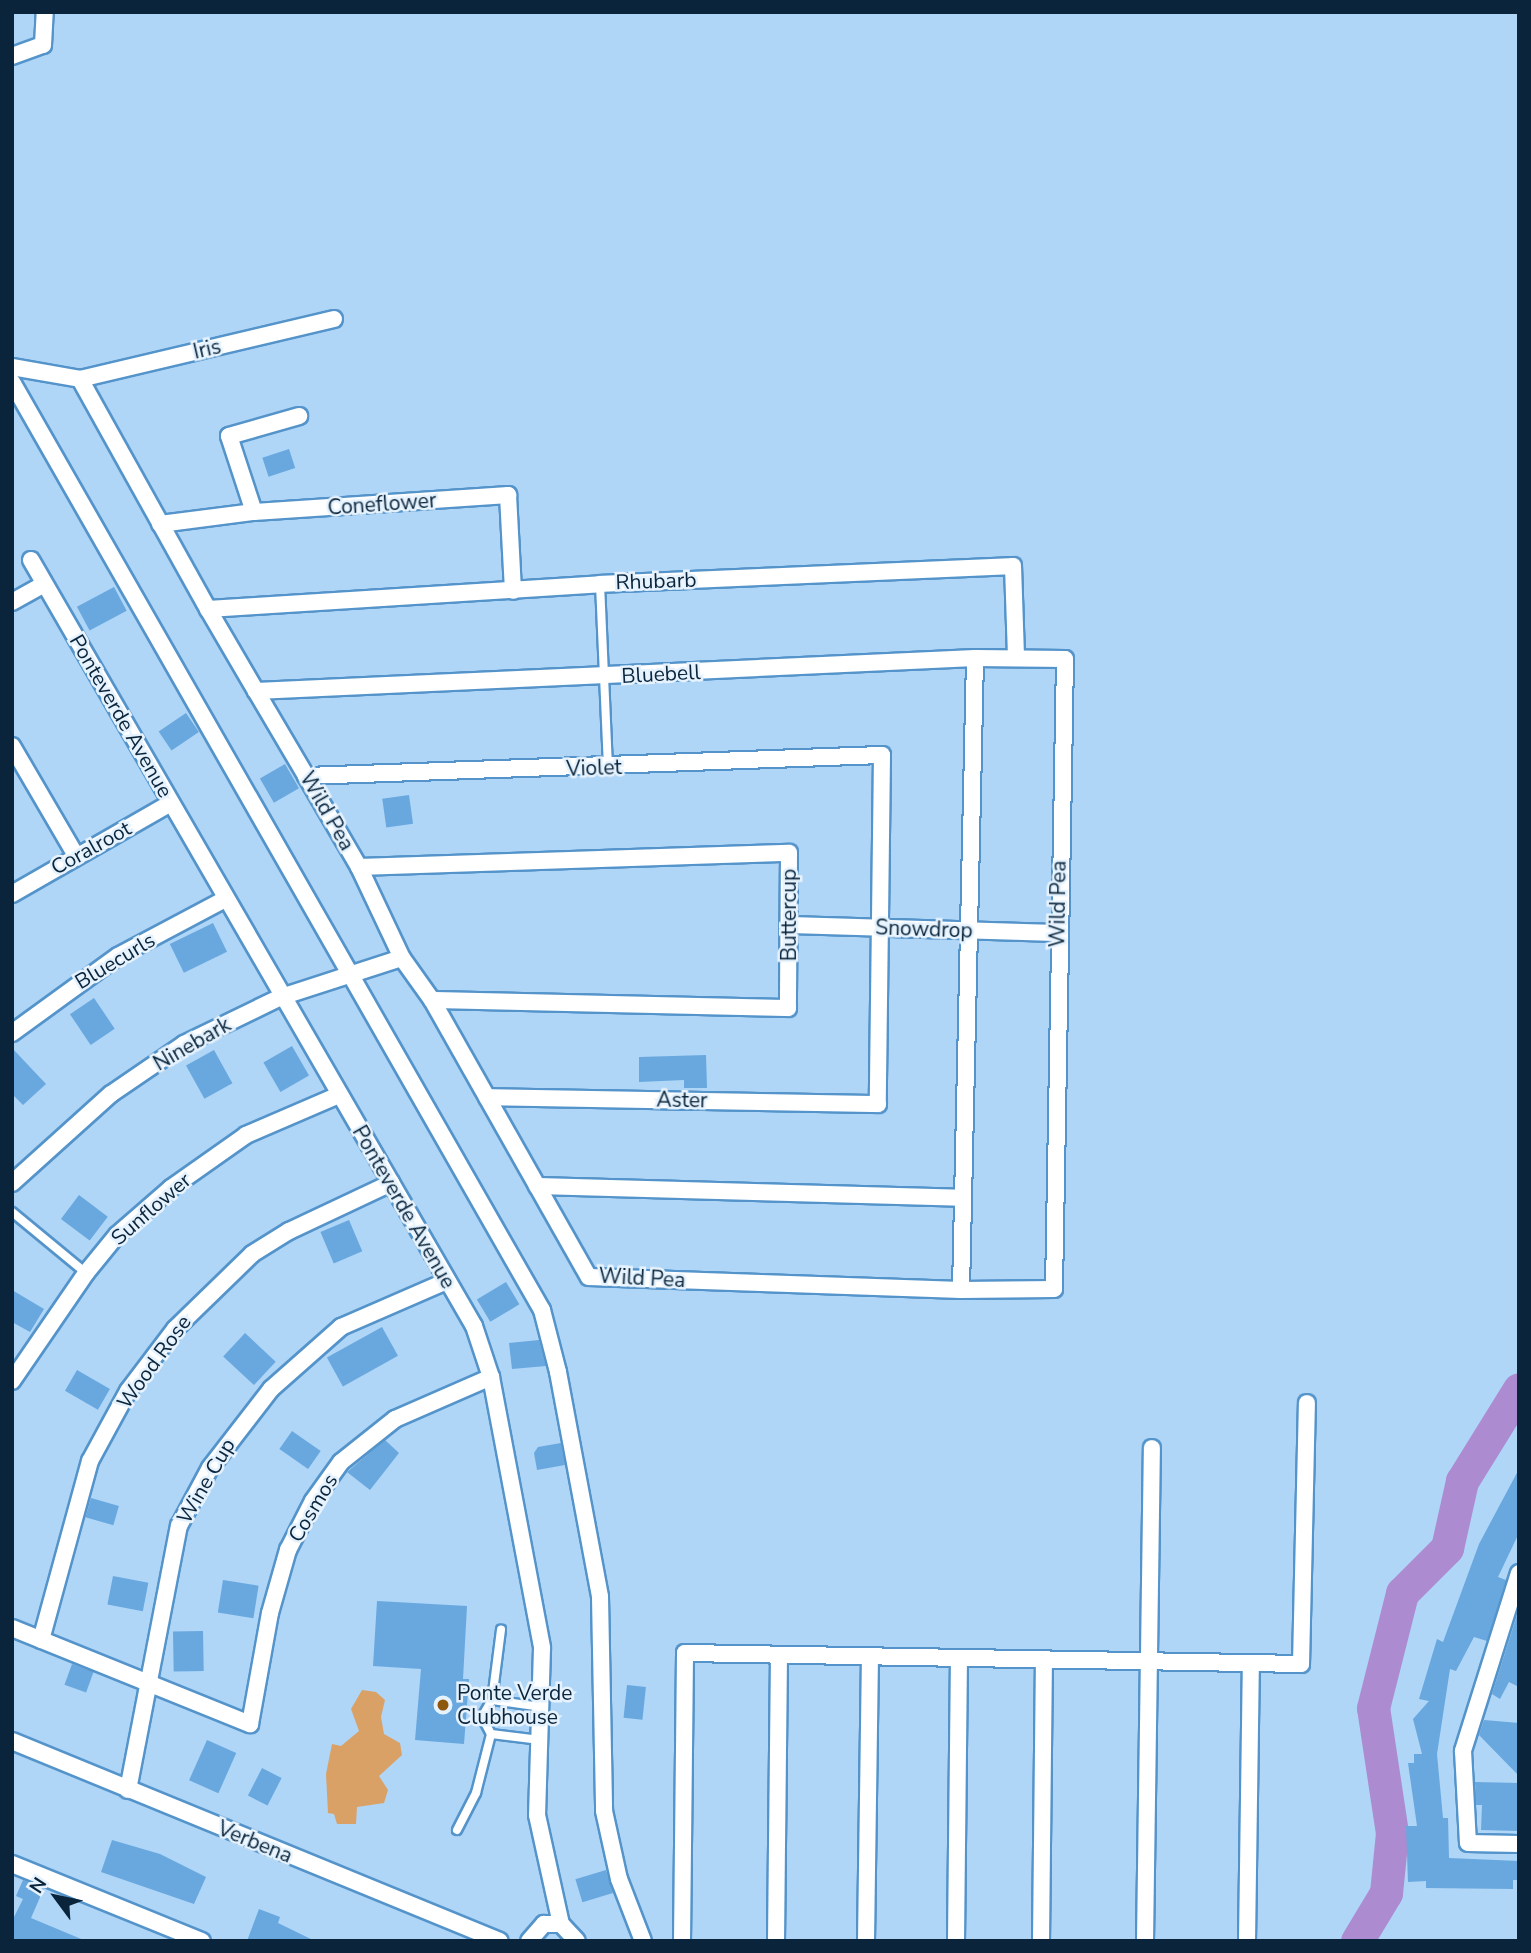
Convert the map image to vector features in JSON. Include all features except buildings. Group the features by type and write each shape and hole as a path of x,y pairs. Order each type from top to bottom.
{"street":[{"path":"12,56 43,45 44,12"},
{"name":"Iris","path":"80,379 334,319"},
{"path":"12,368 80,379"},
{"name":"Wild Pea","path":"80,379 208,609 359,867 402,958 432,1000 589,1277 961,1290 1054,1289 1057,933 1065,659"},
{"path":"12,382 542,1310 558,1372 600,1597 604,1811 619,1879 643,1941"},
{"path":"254,512 229,436 299,416"},
{"name":"Coneflower","path":"160,524 254,512 508,495 513,591"},
{"name":"Ponteverde Avenue","path":"32,560 281,997 474,1326 491,1377 542,1648 537,1815 561,1924"},
{"name":"Rhubarb","path":"208,609 600,584 1013,566 1016,658"},
{"path":"12,602 44,584"},
{"path":"961,1290 975,658"},
{"name":"Bluebell","path":"256,691 975,658 1065,659"},
{"path":"12,746 17,764 75,854"},
{"name":"Violet","path":"306,776 608,768 882,755 881,927"},
{"name":"Coralroot","path":"12,894 75,854 171,803"},
{"name":"Buttercup","path":"359,867 789,853 788,1009 432,1000"},
{"name":"Bluecurls","path":"12,1033 118,956 225,899"},
{"name":"Snowdrop","path":"790,925 1057,933"},
{"name":"Aster","path":"487,1097 878,1104 881,927"},
{"name":"Ninebark","path":"12,1183 111,1094 184,1044 281,997 402,958"},
{"name":"Sunflower","path":"12,1381 86,1273 117,1235 171,1188 246,1135 340,1095"},
{"name":"Wood Rose","path":"41,1640 90,1461 128,1391 175,1329 252,1254 289,1231 391,1183"},
{"path":"537,1186 962,1198"},
{"name":"Wine Cup","path":"128,1790 150,1684 159,1609 178,1526 236,1428 271,1389 341,1327 447,1281"},
{"name":"Cosmos","path":"150,1684 250,1724 277,1588 288,1550 313,1501 341,1462 395,1419 491,1377"},
{"path":"682,1941 685,1653 1301,1664 1307,1403"},
{"path":"1145,1941 1152,1448"},
{"path":"1519,1573 1464,1751 1468,1843 1519,1844"},
{"path":"12,1628 150,1684"},
{"path":"776,1941 779,1654"},
{"path":"866,1941 870,1656"},
{"path":"956,1941 960,1658"},
{"path":"1041,1941 1044,1659"},
{"path":"1247,1941 1251,1663"},
{"name":"Verbena","path":"12,1741 500,1941"},
{"path":"12,1864 202,1941"},
{"path":"529,1941 544,1924 561,1924 578,1941"}],"lane":[{"path":"600,584 608,768"},
{"path":"12,1212 86,1273"},
{"path":"457,1830 476,1793 491,1734 482,1717 492,1700 501,1630"},
{"path":"492,1700 541,1707"},
{"path":"491,1734 540,1740"}],"shaded area":[{"path":"362,1690 376,1692 385,1700 381,1717 384,1734 400,1743 402,1755 379,1776 388,1790 384,1803 357,1807 356,1824 337,1824 334,1814 328,1813 326,1774 332,1744 341,1746 359,1731 351,1709"}],"waterway":[{"path":"1357,1941 1386,1893 1392,1833 1373,1708 1402,1593 1447,1548 1462,1481 1519,1389"}],"place":[{"name":"Ponte Verde Clubhouse","path":"443,1705"}]}
